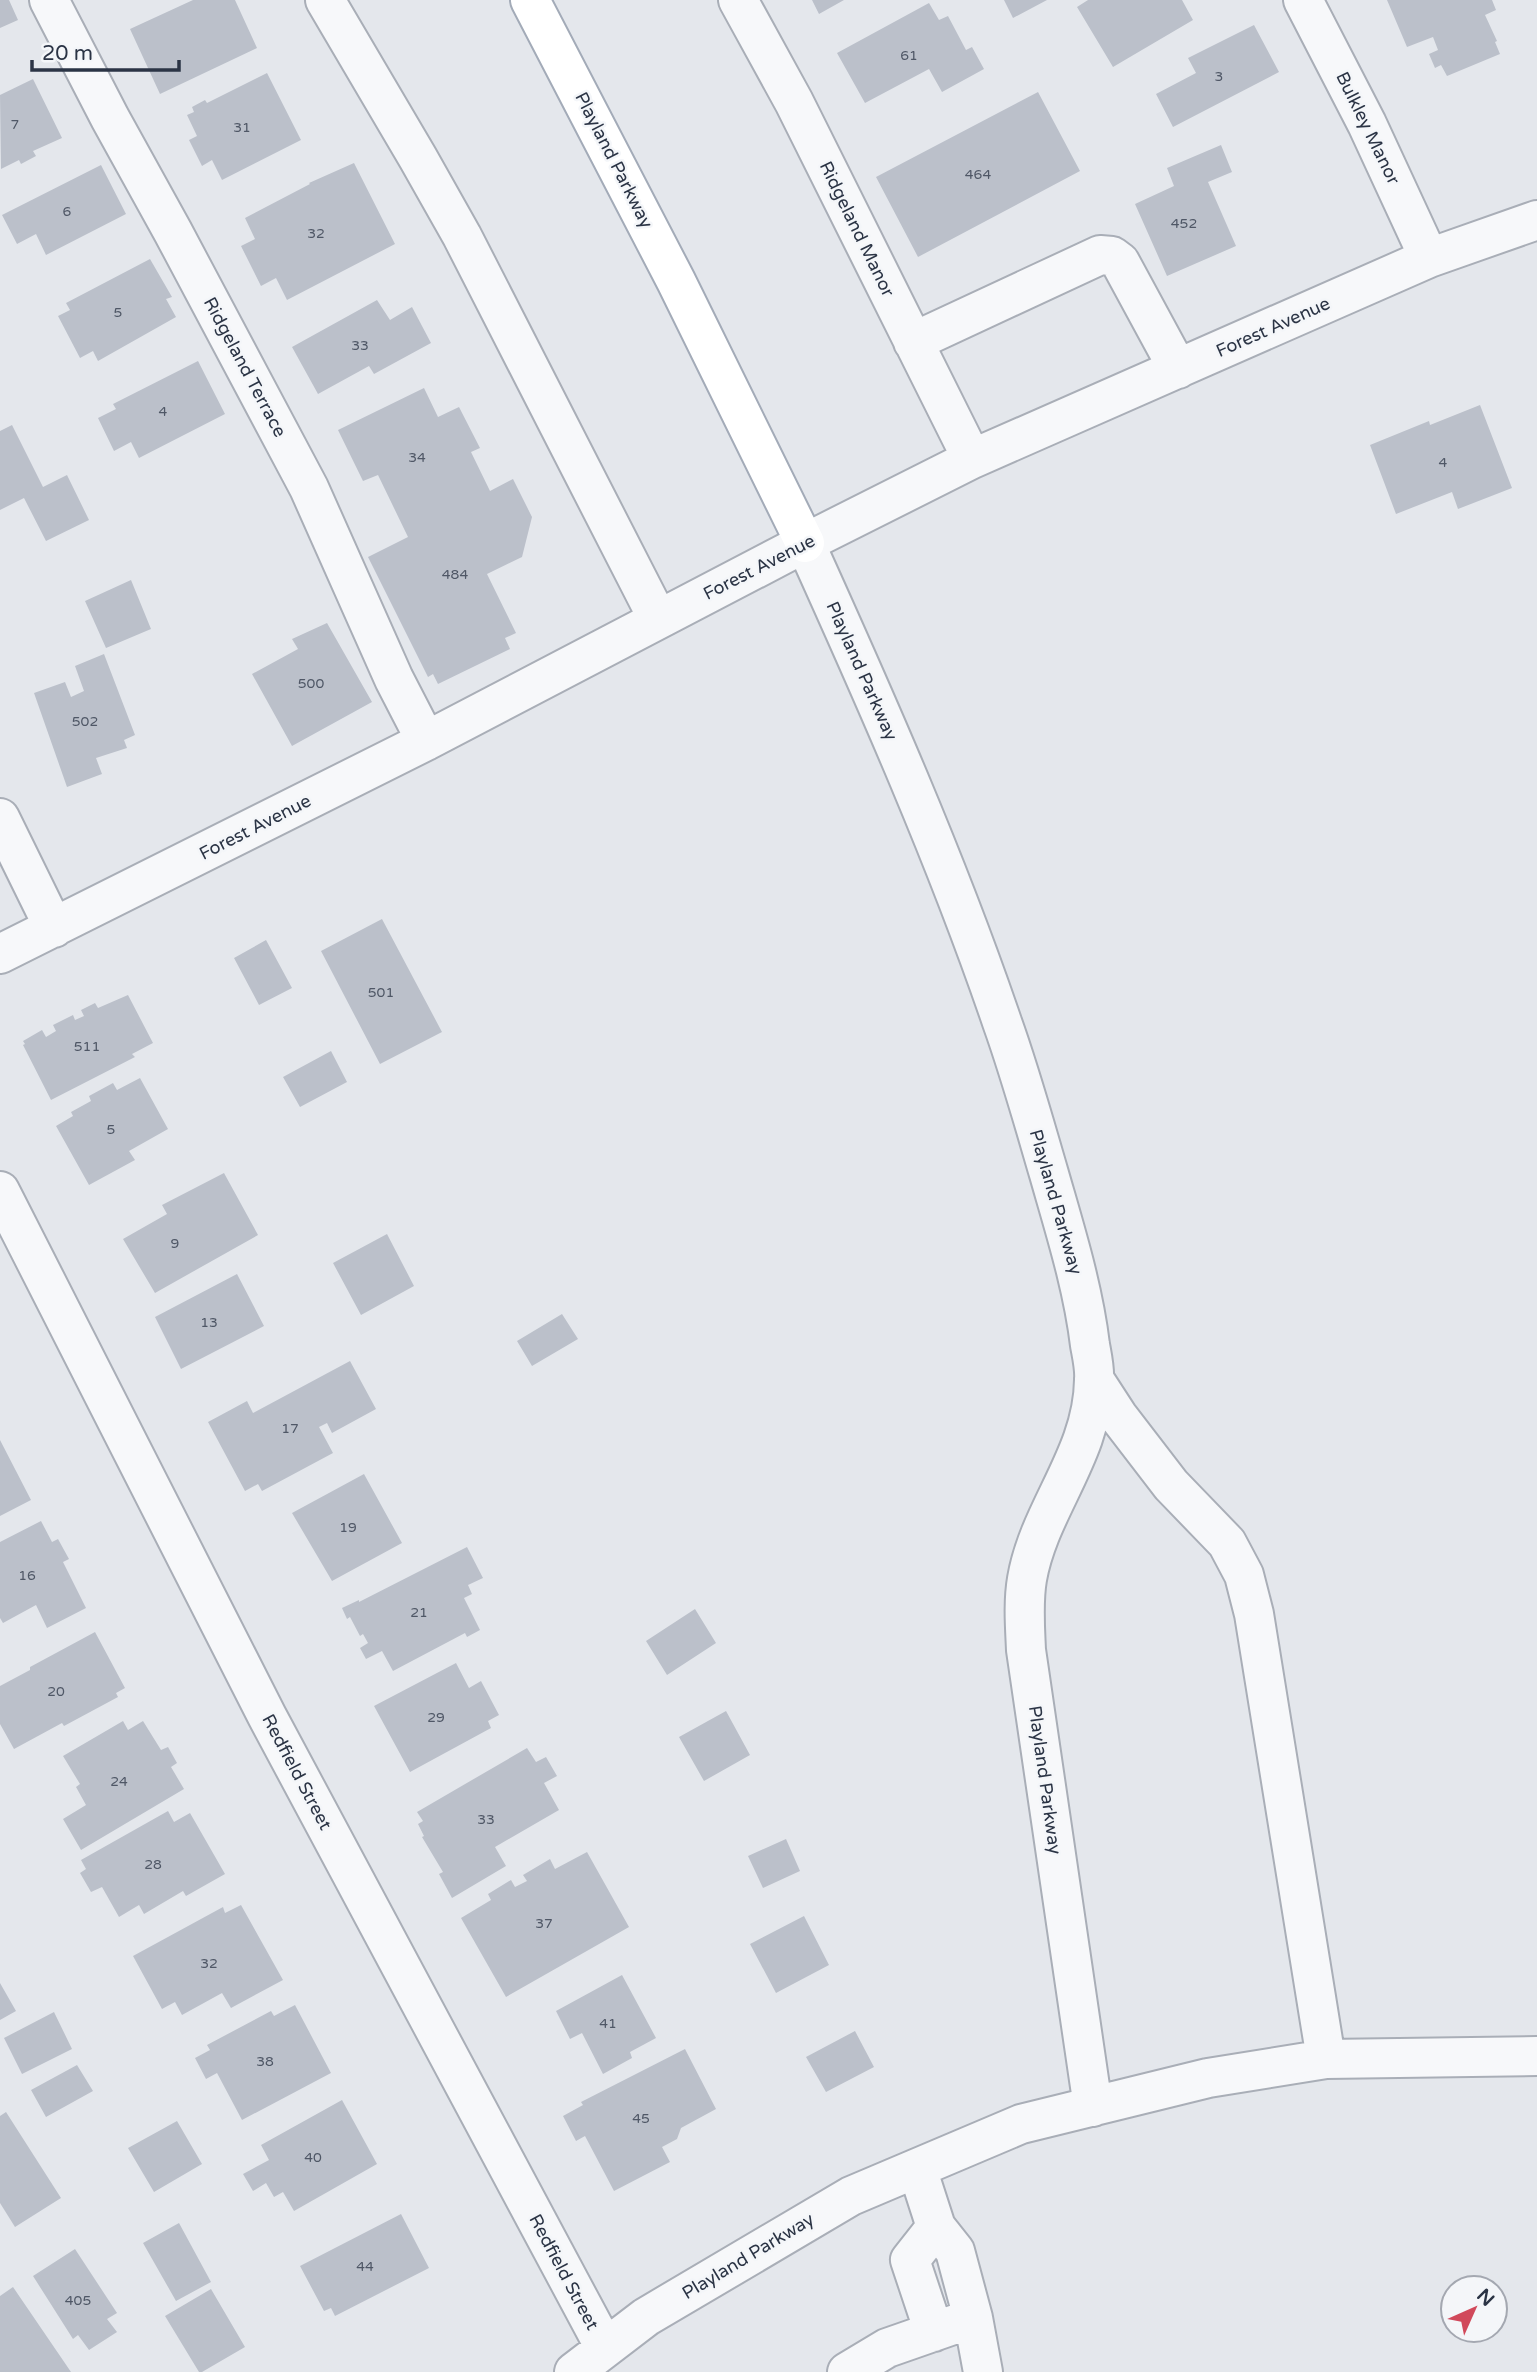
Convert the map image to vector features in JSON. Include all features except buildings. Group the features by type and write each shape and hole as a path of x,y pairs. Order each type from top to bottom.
{"main road":[{"name":"Playland Parkway","path":"530,0 676,281 805,543"}],"street":[{"name":"Ridgeland Terrace","path":"48,0 309,488 382,654 426,741"},
{"path":"325,0 461,236 658,619"},
{"name":"Ridgeland Manor","path":"738,0 794,102 972,460"},
{"name":"Bulkley Manor","path":"1303,0 1367,124 1429,258"},
{"name":"Forest Avenue","path":"0,954 426,741 805,543 972,460 1429,258 1537,220"},
{"path":"913,342 1100,255 1112,256 1120,262 1178,369"},
{"name":"Playland Parkway","path":"805,543 930,831 1003,1023 1076,1267 1088,1329 1094,1379 1089,1421 1080,1448 1038,1542 1027,1579 1024,1613 1026,1650 1093,2107"},
{"path":"0,818 54,928"},
{"name":"Redfield Street","path":"0,1191 267,1716 605,2348"},
{"name":"Playland Parkway","path":"1094,1379 1157,1467 1227,1543 1244,1575 1254,1614 1326,2059"},
{"name":"Playland Parkway","path":"574,2372 646,2317 850,2196 1021,2124 1208,2078 1326,2059 1537,2056"},
{"path":"917,2168 936,2227 955,2251 973,2318 983,2372"},
{"path":"934,2332 910,2260 936,2227"},
{"path":"847,2372 887,2348 973,2318"}]}
